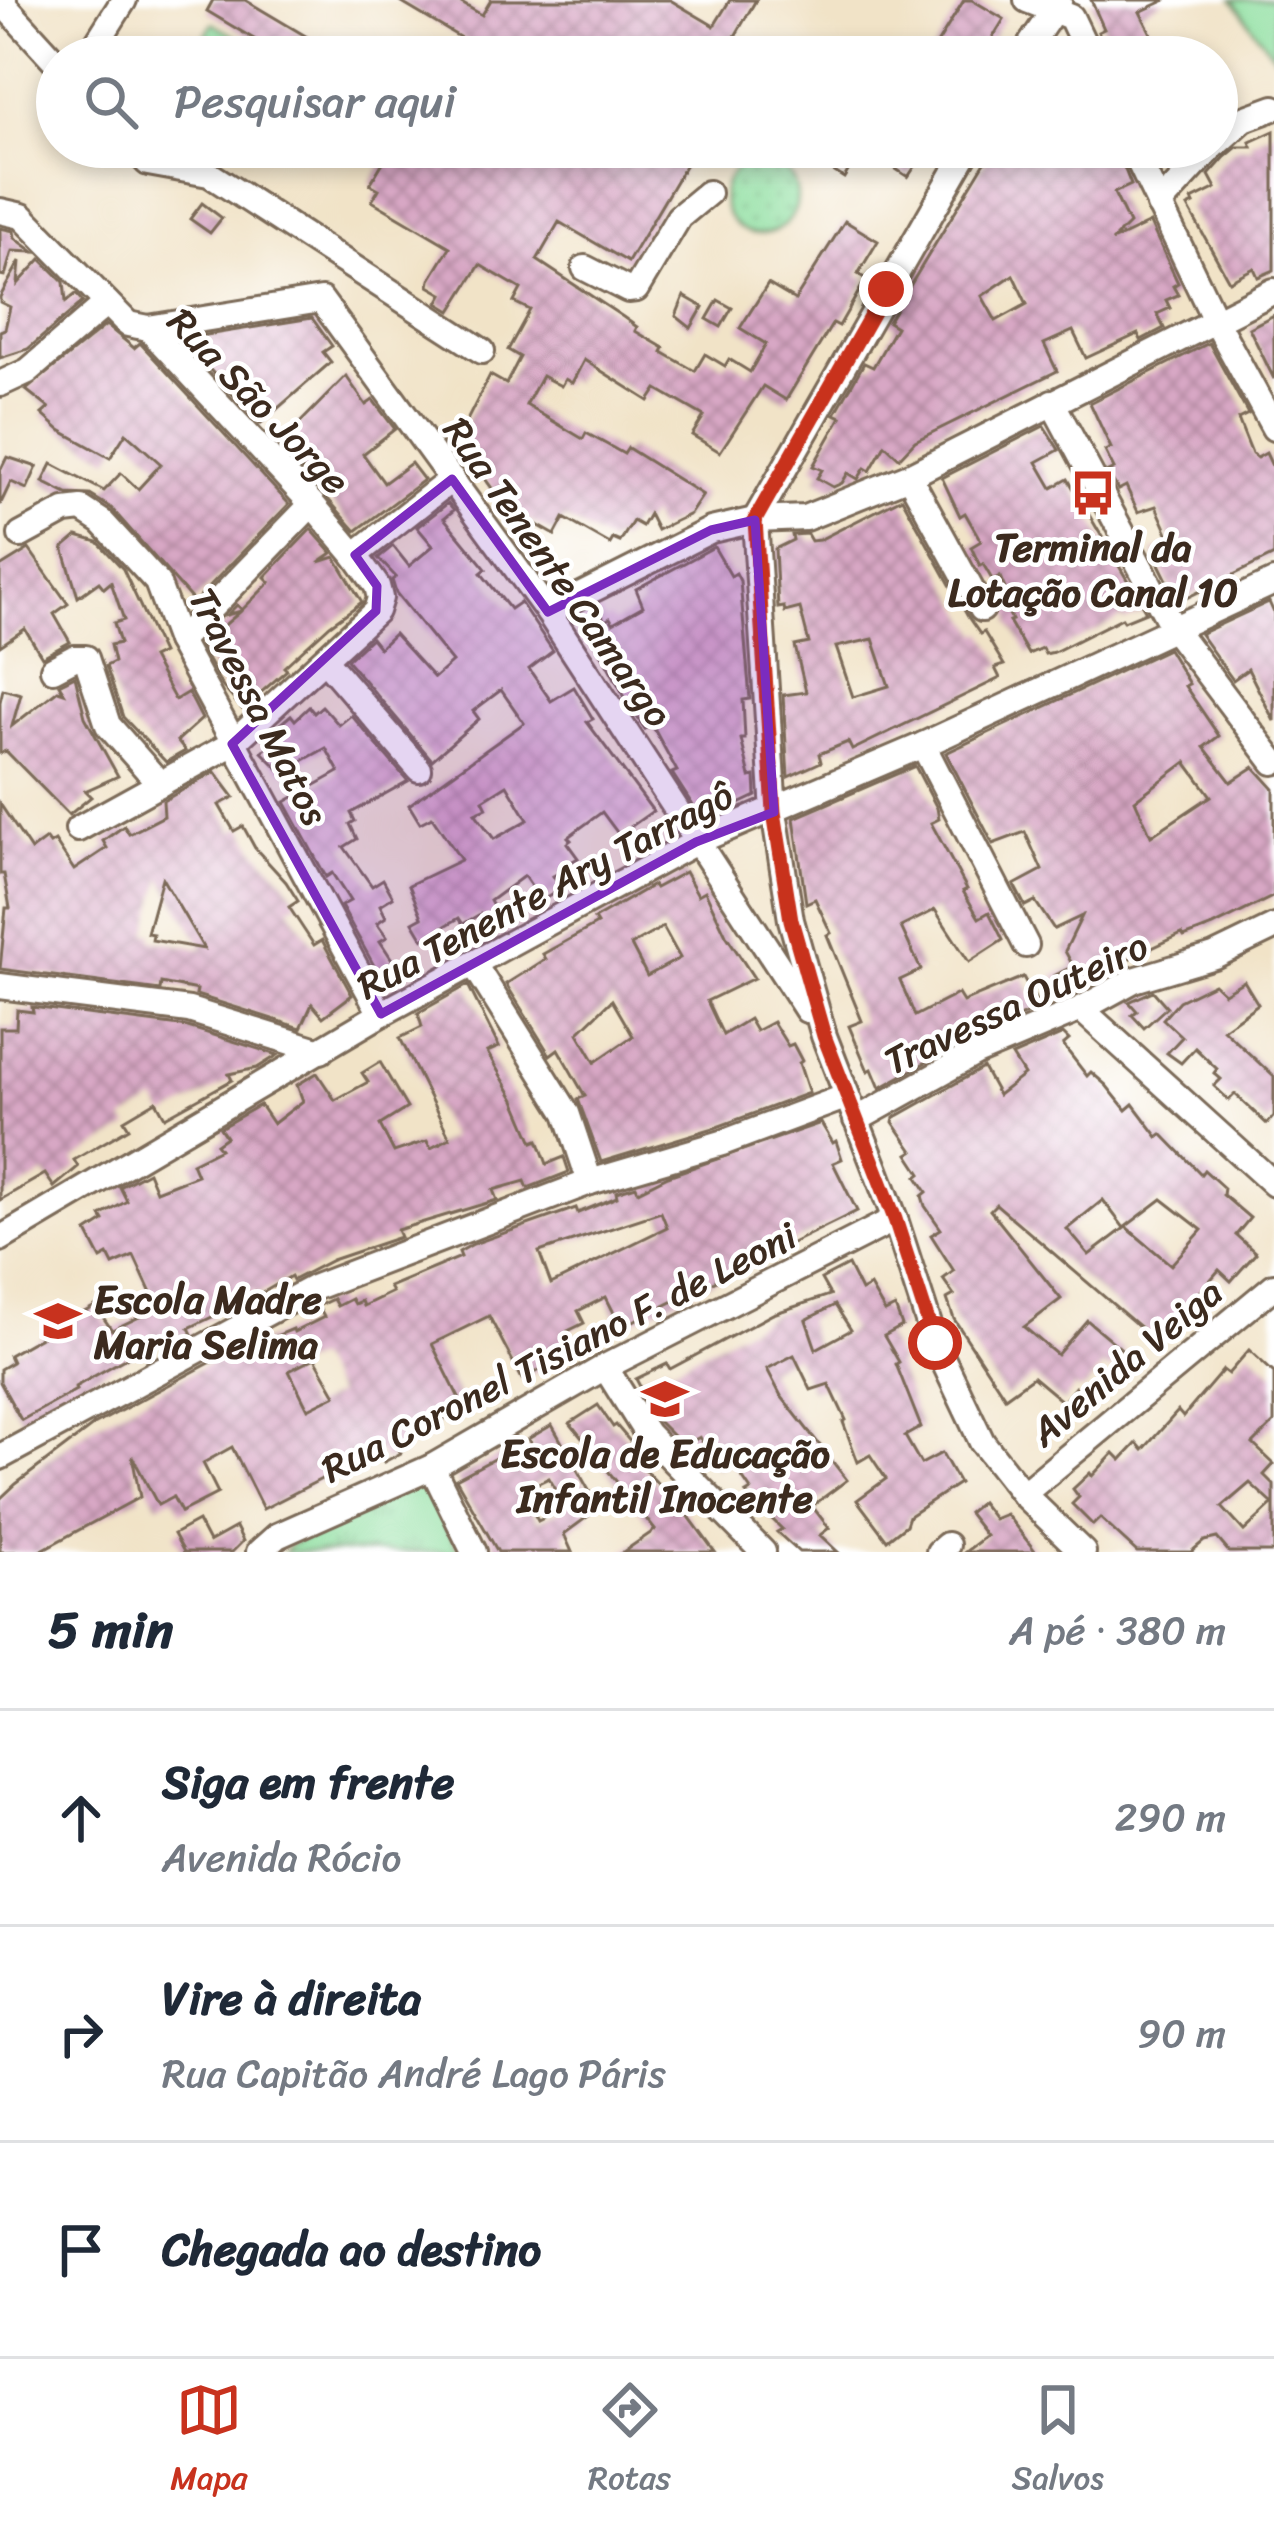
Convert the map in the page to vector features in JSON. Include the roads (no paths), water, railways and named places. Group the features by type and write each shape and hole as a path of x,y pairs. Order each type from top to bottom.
{"street":[{"path":"4,0 36,40"},
{"path":"101,36 124,0"},
{"path":"1027,0 1056,5 1071,17 1080,36"},
{"path":"1036,36 1056,5"},
{"path":"1238,124 1274,108"},
{"path":"176,168 209,174 482,351"},
{"path":"957,168 755,520 774,812 791,920 824,1036 895,1219 935,1343 982,1442 1023,1494 1083,1552"},
{"path":"1142,168 1215,320 1274,428"},
{"path":"1159,205 1194,168"},
{"path":"585,268 636,290 680,217 708,193"},
{"name":"Rua São Jorge","path":"0,211 22,216 128,324 148,328 355,555 380,598 376,611 326,660"},
{"path":"548,612 711,530 755,520 805,518 909,476 1274,291"},
{"name":"Rua Tenente Camargo","path":"148,328 321,300 548,612 824,1036"},
{"path":"0,384 28,371 107,303"},
{"path":"1052,402 1173,628 1274,762"},
{"path":"909,476 982,609"},
{"path":"355,555 452,478"},
{"path":"179,641 312,504"},
{"name":"Travessa Matos","path":"21,536 65,512 82,509 102,522 158,582 179,641 381,1014"},
{"name":"Rua Tenente Ary Tarragô","path":"0,1239 381,1014 696,842 923,745 1274,582"},
{"path":"53,669 74,658 86,658 109,725 160,784"},
{"path":"78,829 232,743 326,660 419,769"},
{"path":"923,745 1026,945"},
{"name":"Travessa Outeiro","path":"856,1120 976,1053 1081,1009 1134,980 1214,956 1274,927"},
{"path":"475,966 567,1114 590,1182"},
{"path":"0,986 189,1010 321,1051"},
{"path":"1081,1009 1274,1184"},
{"path":"0,1456 313,1288 590,1182 722,1143 845,1096"},
{"name":"Rua Coronel Tisiano F. de Leoni","path":"259,1552 277,1536 432,1467 605,1367 895,1219"},
{"name":"Avenida Veiga","path":"1023,1494 1274,1286"},
{"path":"605,1367 647,1434 763,1552"},
{"path":"432,1467 474,1552"}],"place":[{"name":"Terminal da Lotação Canal 10","path":"1093,493"},
{"name":"Escola Madre Maria Selima","path":"58,1321"},
{"name":"Escola de Educação Infantil Inocente","path":"665,1399"}]}
